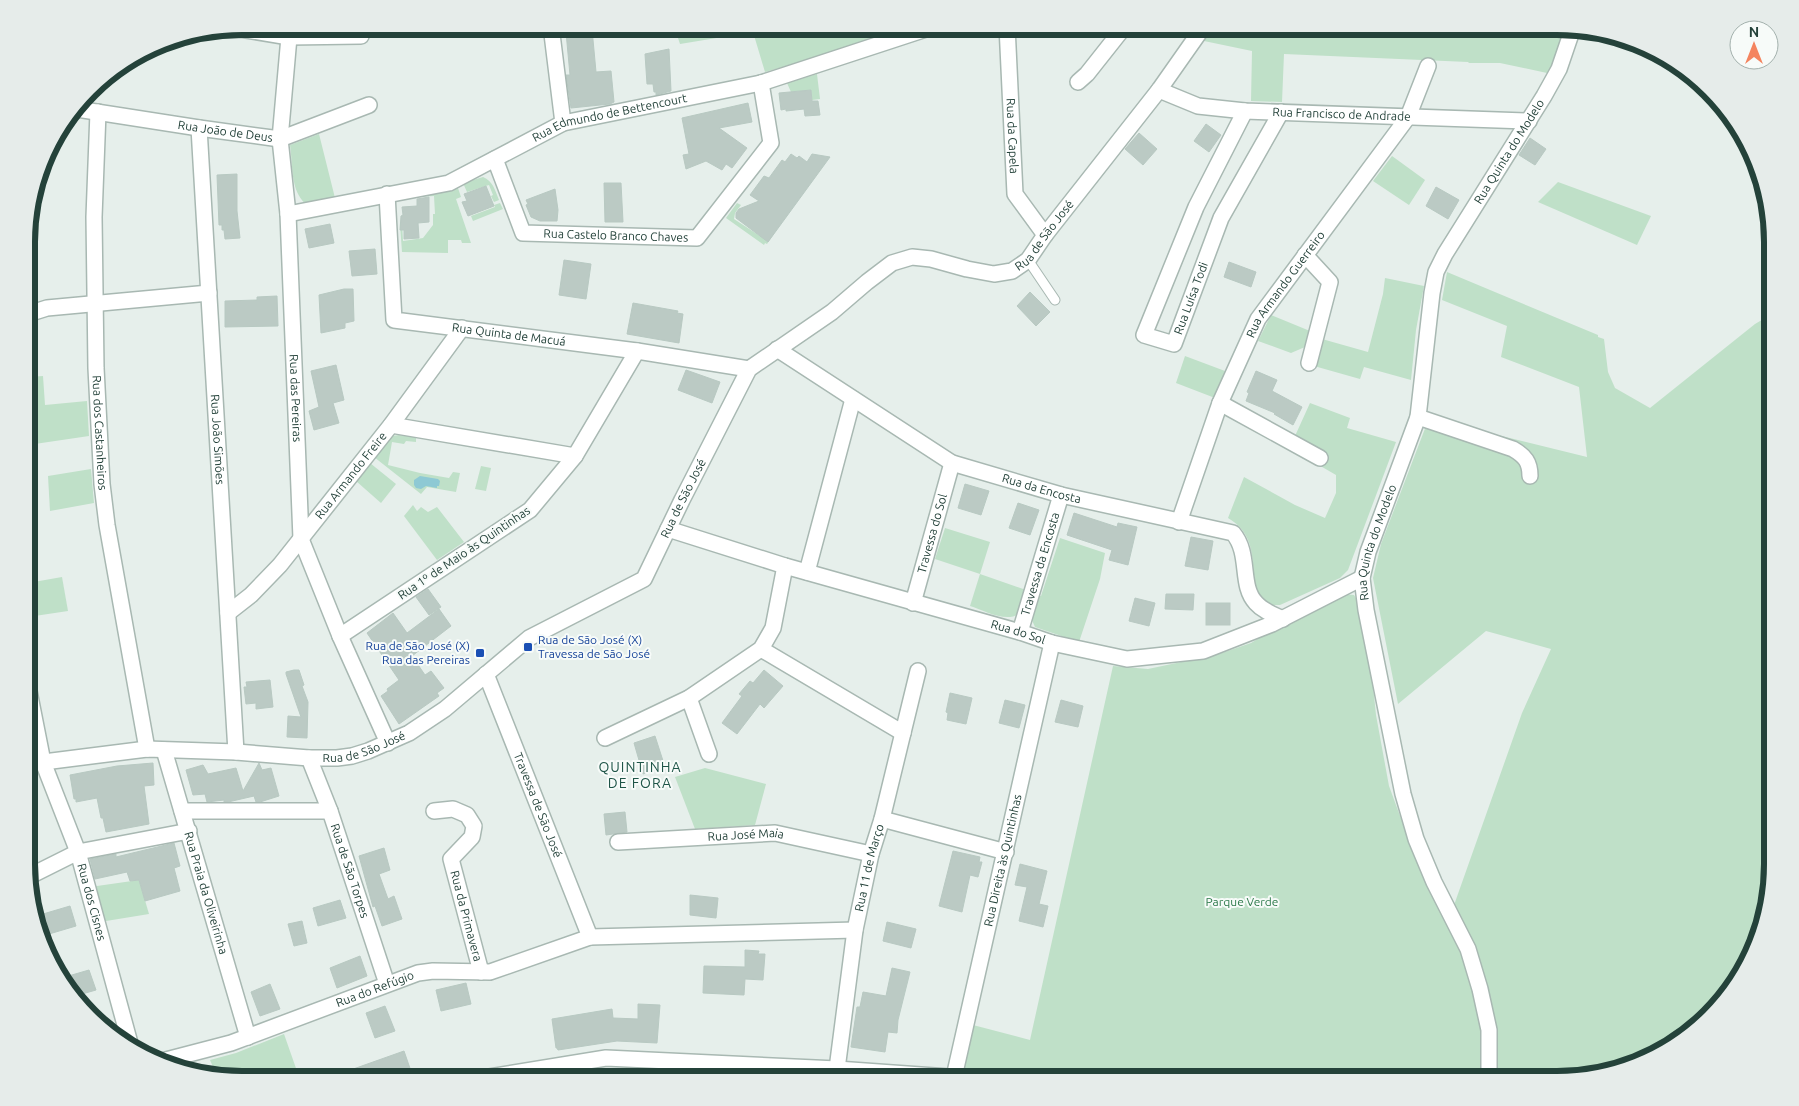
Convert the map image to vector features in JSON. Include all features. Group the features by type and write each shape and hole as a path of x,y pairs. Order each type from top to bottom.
{"street":[{"path":"277,35 289,37 361,36"},
{"path":"552,35 563,123"},
{"name":"Rua Edmundo de Bettencourt","path":"288,214 449,183 563,123 761,84 908,35"},
{"name":"Rua da Capela","path":"1007,35 1015,194 1045,235"},
{"path":"1078,82 1087,74 1118,35"},
{"name":"Rua de São José","path":"36,763 147,749 338,758 352,756 388,743 429,721 529,638 644,580 749,368 832,312 892,263 912,257 931,259 994,274 1012,271 1028,260 1045,235 1159,90 1198,35"},
{"name":"Rua Quinta do Modelo","path":"1490,1071 1489,1030 1480,989 1468,949 1434,882 1416,839 1403,794 1366,610 1362,578 1368,552 1418,417 1436,272 1445,254 1529,121 1559,69 1570,35"},
{"name":"Rua das Pereiras","path":"289,37 280,139 288,214 300,539 340,636 388,743"},
{"name":"Rua Armando Guerreiro","path":"1179,522 1220,403 1258,319 1408,116 1428,66"},
{"name":"Rua Castelo Branco Chaves","path":"495,159 523,232 697,238 771,143 761,84"},
{"name":"Rua Francisco de Andrade","path":"1159,90 1198,106 1245,111 1529,121"},
{"name":"Rua João de Deus","path":"83,110 280,139 370,105"},
{"name":"Rua Luísa Todi","path":"1245,111 1196,208 1144,335 1174,344 1221,218 1281,112"},
{"name":"Rua dos Castanheiros","path":"98,112 94,217 96,368 102,484 107,525 147,749"},
{"name":"Rua João Simões","path":"200,128 236,752"},
{"name":"Rua Quinta de Macuá","path":"387,194 394,320 749,368"},
{"path":"1305,255 1330,282 1309,363"},
{"path":"35,312 47,308 209,293"},
{"name":"Rua Armando Freire","path":"228,613 251,596 280,565 391,425 462,328"},
{"name":"Rua da Encosta","path":"776,349 952,463 1061,495 1234,533 1240,541 1244,554 1249,591 1256,603 1283,619"},
{"name":"Rua 1º de Maio às Quintinhas","path":"340,636 530,510 575,456 637,352"},
{"path":"807,572 853,399"},
{"path":"1220,403 1320,458"},
{"path":"1418,417 1513,449 1523,455 1528,462 1530,476"},
{"path":"391,425 575,456"},
{"name":"Travessa do Sol","path":"914,603 952,463"},
{"name":"Travessa da Encosta","path":"1020,632 1061,495"},
{"name":"Rua do Sol","path":"668,529 785,566 1020,632 1052,643 1127,659 1203,651 1283,619 1362,578"},
{"path":"604,738 689,698 761,649 773,628 785,566"},
{"name":"Rua Direita às Quintinhas","path":"955,1071 1052,643"},
{"path":"761,649 903,734"},
{"name":"Rua 11 de Março","path":"837,1069 854,930 871,854 882,819 918,671"},
{"name":"Travessa de São José","path":"486,674 590,937"},
{"path":"689,698 709,754"},
{"name":"Rua Praia da Oliveirinha","path":"164,750 248,1037"},
{"name":"Rua de São Torpes","path":"309,758 330,811 387,984"},
{"name":"Rua dos Cisnes","path":"36,763 78,852 128,1037"},
{"name":"Rua da Primavera","path":"434,811 453,809 467,815 474,826 472,837 451,859 481,972"},
{"path":"182,811 330,811"},
{"path":"882,819 1006,852"},
{"path":"35,874 78,852 189,831"},
{"name":"Rua José Maia","path":"618,842 775,833 871,854"},
{"name":"Rua do Refúgio","path":"172,1059 212,1049 248,1037 418,974 498,970 590,937 854,930"},
{"path":"536,1071 606,1058 866,1071"}],"lane":[{"path":"1028,260 1055,300"}],"green space":[{"path":"677,35 735,35 680,44"},
{"path":"754,35 894,35 765,72"},
{"path":"1205,35 1565,35 1559,56 1547,73 1500,63 1284,54 1282,102 1251,101 1252,51 1204,41"},
{"path":"817,74 820,99 812,100 811,90 791,92 787,83"},
{"path":"319,134 335,198 306,204 301,199 295,185 290,145"},
{"path":"1392,156 1425,180 1409,205 1373,181"},
{"path":"483,177 491,183 499,200 494,202 489,185 467,192 463,183"},
{"path":"1558,182 1651,216 1637,245 1538,202"},
{"path":"457,185 461,197 456,199 471,243 462,243 461,240 448,240 448,253 402,252 400,224 402,223 403,241 423,238 433,225 433,214 435,214 434,196 418,197"},
{"path":"500,203 503,209 473,221 471,216 495,207 494,205"},
{"path":"737,203 741,205 735,213 734,219 760,236 772,220 770,229 775,232 767,244 765,243 764,245 726,218"},
{"path":"1447,272 1598,335 1598,337 1604,339 1608,372 1615,388 1650,408 1764,319 1764,877 1760,904 1753,930 1743,955 1721,990 1693,1020 1672,1036 1648,1050 1623,1060 1597,1067 1570,1071 1494,1071 1453,908 1522,713 1551,649 1486,631 1398,704 1373,578 1381,544 1429,418 1587,457 1579,387 1501,357 1507,326 1442,300"},
{"path":"1385,278 1424,286 1416,330 1411,380 1364,367 1360,379 1314,366 1322,339 1368,352 1383,294"},
{"path":"1271,315 1310,331 1305,347 1291,353 1258,341"},
{"path":"1185,356 1225,371 1215,398 1176,383"},
{"path":"43,376 45,405 87,401 89,436 35,444 35,377"},
{"path":"1310,403 1350,418 1347,428 1396,442 1348,570 1340,578 1280,605 1267,605 1260,595 1256,584 1251,549 1247,538 1240,527 1228,518 1244,477 1295,505 1325,518 1336,493 1336,475 1317,464 1324,451 1295,436"},
{"path":"392,436 416,437 416,442 406,441 404,444 392,442 388,465 449,478 453,472 460,473 456,492 427,487 421,494 374,457"},
{"path":"370,463 396,484 381,503 356,481"},
{"path":"481,466 491,468 486,491 475,489"},
{"path":"91,469 94,503 50,511 48,476"},
{"path":"413,505 417,511 421,507 428,512 437,507 464,542 437,560 404,516"},
{"path":"945,528 990,542 980,574 935,559"},
{"path":"1060,538 1105,553 1100,579 1079,642 1035,627 1031,618 1037,595 1041,596"},
{"path":"980,574 1026,590 1018,614 1007,617 1001,616 970,606"},
{"path":"62,577 68,611 35,616 35,582"},
{"name":"Parque Verde","path":"1343,594 1354,595 1362,608 1376,715 1389,786 1430,891 1463,949 1485,1033 1484,1071 1003,1071 962,1069 973,1025 1030,1040 1113,666 1148,669 1219,654 1251,643 1271,631 1315,611 1333,598"},
{"path":"705,768 766,784 755,825 695,829 675,777"},
{"path":"139,880 149,914 100,922 90,887"},
{"path":"284,1034 297,1071 229,1071 214,1069 210,1060 236,1053"}],"water":[{"path":"420,476 438,479 440,481 439,486 437,488 426,486 421,489 416,488 414,480"}],"building":[{"path":"566,35 593,35 596,72 611,71 614,102 571,108 566,75 570,75"},
{"path":"669,49 671,91 656,95 653,84 647,84 645,54"},
{"path":"811,90 812,101 818,101 820,115 805,116 804,109 781,110 779,93"},
{"path":"748,103 752,122 719,128 747,148 732,168 726,164 722,170 706,161 686,169 683,155 689,154 682,118"},
{"path":"1206,124 1221,135 1209,152 1194,141"},
{"path":"1139,133 1157,149 1143,165 1125,149"},
{"path":"1530,138 1546,149 1535,165 1519,155"},
{"path":"791,154 797,158 799,156 807,162 812,154 830,157 768,242 736,218 736,213 739,209 759,201 750,195 764,176 769,178 782,160 785,162"},
{"path":"237,174 237,211 240,238 225,239 222,225 219,225 217,175"},
{"path":"604,183 621,183 623,222 605,222"},
{"path":"486,186 494,206 468,216 462,202 467,201 464,194"},
{"path":"1436,187 1459,200 1448,219 1426,206"},
{"path":"555,189 558,210 557,221 540,221 531,217 526,200"},
{"path":"429,197 429,222 418,223 419,238 404,239 404,230 400,230 401,216 403,215 402,207 417,206 417,199"},
{"path":"330,224 334,243 309,248 305,229"},
{"path":"375,249 377,274 352,276 349,251"},
{"path":"564,260 591,264 586,299 559,295"},
{"path":"1229,262 1256,272 1251,287 1224,277"},
{"path":"344,289 353,289 354,321 345,323 345,328 321,333 319,295"},
{"path":"1030,292 1050,312 1036,326 1017,306"},
{"path":"277,296 278,326 225,327 225,301 257,300 257,297"},
{"path":"633,303 678,311 677,313 683,314 679,343 627,334"},
{"path":"336,365 344,400 333,403 339,423 314,430 309,411 319,407 311,371"},
{"path":"686,370 720,382 712,403 678,390"},
{"path":"1256,371 1277,380 1272,391 1302,407 1293,425 1275,413 1246,401 1249,393 1247,392"},
{"path":"965,484 989,491 981,515 958,508"},
{"path":"1018,503 1039,510 1030,535 1009,528"},
{"path":"1074,513 1117,527 1118,523 1137,527 1128,565 1109,560 1112,550 1067,535"},
{"path":"1191,537 1213,541 1208,570 1185,566"},
{"path":"428,589 441,607 429,615 416,597"},
{"path":"1166,594 1194,594 1193,610 1165,609"},
{"path":"1135,598 1155,603 1149,626 1129,621"},
{"path":"1206,603 1230,603 1230,625 1206,625"},
{"path":"439,609 451,626 412,656 425,675 431,671 444,688 437,693 439,696 399,724 381,696 399,680 367,633 393,613 407,633"},
{"path":"299,670 308,702 307,738 287,737 288,716 301,717 286,674 286,672"},
{"path":"764,670 783,686 764,708 760,704 737,734 722,723 742,696 739,694 750,681 753,683"},
{"path":"270,680 273,707 256,709 256,703 246,704 244,687 247,687 246,682"},
{"path":"950,693 972,698 966,724 947,720 948,713 946,712"},
{"path":"1005,700 1025,705 1019,728 999,723"},
{"path":"1061,700 1083,706 1078,727 1055,722"},
{"path":"655,736 665,767 643,774 634,743"},
{"path":"153,763 154,785 144,786 149,824 106,832 97,798 76,802 76,799 74,799 70,775 117,766"},
{"path":"259,763 262,770 271,768 279,796 260,802 256,802 254,796 228,802 224,802 224,800 207,802 205,794 193,795 186,770 203,765 208,774 236,768 243,791"},
{"path":"625,812 627,832 606,835 604,814"},
{"path":"174,843 180,866 174,868 180,891 145,901 139,880 130,881 127,872 95,879 90,859 116,854 116,857"},
{"path":"384,848 390,870 379,874 388,899 394,896 402,919 382,926 375,906 373,907 359,856"},
{"path":"953,851 980,857 979,862 982,862 978,877 970,875 962,912 939,906"},
{"path":"1020,864 1047,871 1039,904 1048,906 1043,927 1019,921 1027,887 1015,885"},
{"path":"690,895 718,898 716,918 690,915"},
{"path":"340,900 346,918 318,926 313,908"},
{"path":"70,906 76,926 49,934 43,914"},
{"path":"302,921 307,943 294,946 288,924"},
{"path":"887,922 916,929 911,948 883,941"},
{"path":"745,950 759,951 758,954 765,954 763,980 745,979 744,995 703,993 704,966 745,967"},
{"path":"360,956 367,976 337,988 330,968"},
{"path":"892,968 910,972 898,1020 897,1033 888,1032 885,1052 851,1047 857,1007 860,1007 863,992 886,996"},
{"path":"89,970 96,990 81,994 68,976"},
{"path":"466,983 471,1004 441,1011 436,990"},
{"path":"270,984 280,1009 260,1016 251,992"},
{"path":"638,1004 660,1005 657,1043 617,1041 558,1050 556,1048 552,1019 612,1009 613,1018 638,1019"},
{"path":"385,1006 395,1031 375,1038 366,1013"},
{"path":"404,1051 411,1071 348,1071"}],"place":[{"name":"Rua de São José (X) Travessa de São José","path":"528,647"},
{"name":"Rua de São José (X) Rua das Pereiras","path":"480,653"}],"district":[{"name":"QUINTINHA DE FORA","path":"640,776"}]}
